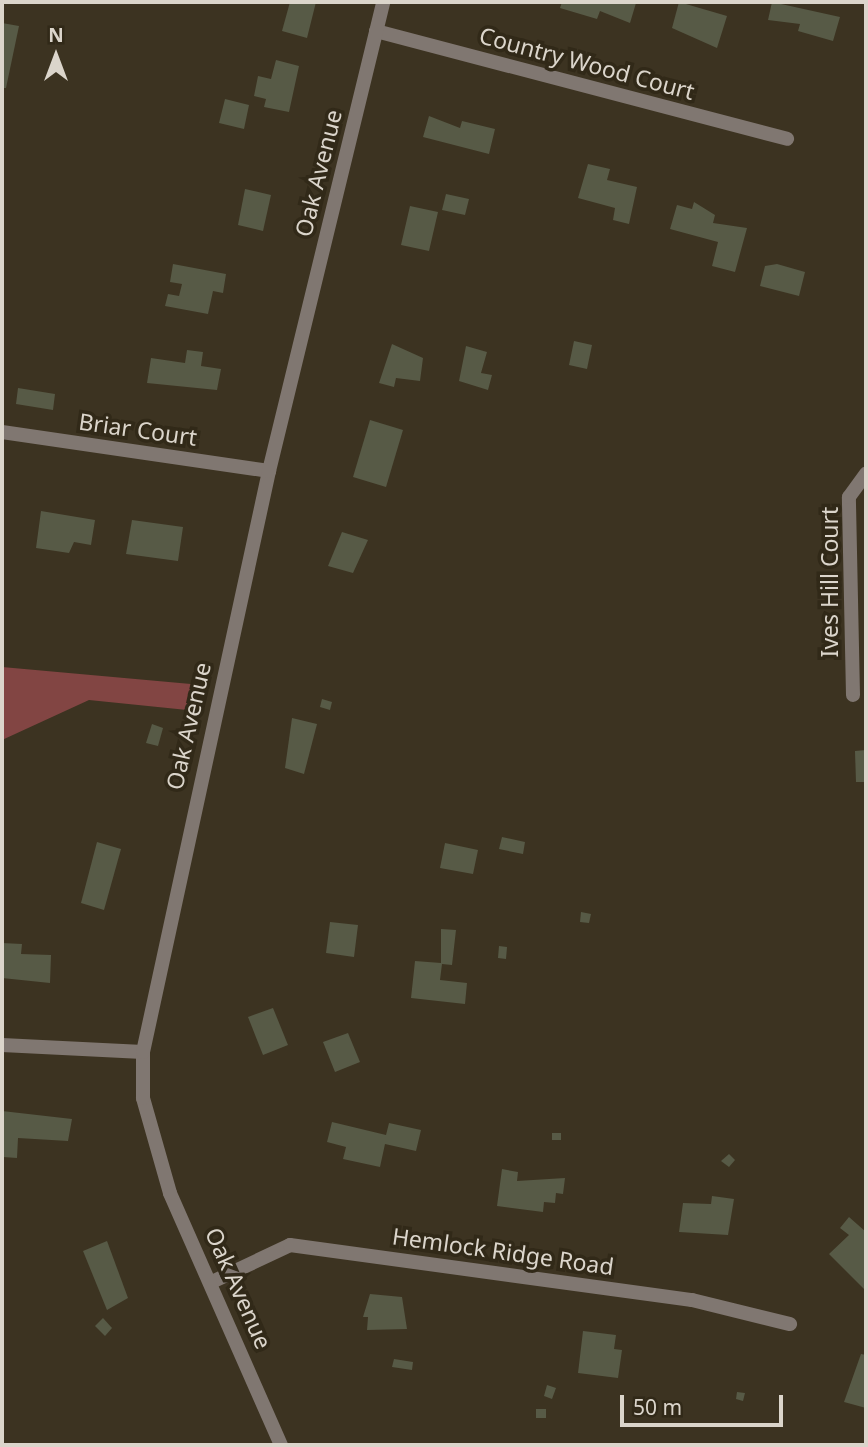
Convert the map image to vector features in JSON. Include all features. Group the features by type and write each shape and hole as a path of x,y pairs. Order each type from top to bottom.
{"street":[{"name":"Oak Avenue","path":"281,1445 214,1281 170,1193 143,1098 143,1052 268,471 383,2"},
{"name":"Country Wood Court","path":"376,31 787,139"},
{"name":"Briar Court","path":"2,432 268,471"},
{"name":"Ives Hill Court","path":"853,695 849,497 866,474"},
{"path":"2,1045 143,1052"},
{"name":"Hemlock Ridge Road","path":"214,1281 290,1245 692,1300 790,1324"}],"shaded area":[{"path":"2,667 202,685 197,711 89,700 2,740"}],"building":[{"path":"290,2 316,2 307,38 282,31"},
{"path":"562,2 636,3 630,23 600,11 597,19 560,8"},
{"path":"679,2 727,16 717,48 672,28"},
{"path":"772,2 840,17 833,41 798,31 800,24 768,20"},
{"path":"2,23 19,26 6,88 2,88"},
{"path":"276,60 299,66 289,112 264,107 266,99 254,96 258,76 271,79"},
{"path":"225,99 249,105 244,129 219,123"},
{"path":"429,116 460,128 462,121 495,129 489,154 423,137"},
{"path":"588,164 610,169 607,180 637,187 629,224 613,220 615,208 578,198"},
{"path":"245,189 271,195 263,231 238,225"},
{"path":"446,194 469,199 465,215 442,210"},
{"path":"694,202 715,215 713,223 747,228 735,272 712,266 718,242 670,229 677,205 692,209"},
{"path":"410,206 438,212 429,251 401,245"},
{"path":"173,264 226,274 223,293 213,291 208,314 165,306 168,294 179,296 182,284 170,282"},
{"path":"777,264 805,272 799,296 760,286 765,266"},
{"path":"574,341 592,345 587,369 569,365"},
{"path":"392,344 423,358 420,381 396,378 394,387 379,383"},
{"path":"466,346 487,352 481,373 492,375 488,390 459,381"},
{"path":"187,350 203,352 201,366 221,369 217,390 147,383 151,358 185,363"},
{"path":"18,388 55,394 53,410 16,404"},
{"path":"370,420 403,430 386,487 353,477"},
{"path":"41,511 95,520 91,545 74,542 69,553 36,548"},
{"path":"132,520 183,527 178,561 126,554"},
{"path":"342,532 368,540 353,573 328,566"},
{"path":"322,699 332,702 330,710 320,707"},
{"path":"292,718 317,724 304,774 285,768"},
{"path":"152,724 163,728 158,746 146,743"},
{"path":"866,750 866,782 856,782 855,751"},
{"path":"502,837 525,842 523,854 499,849"},
{"path":"97,842 121,849 104,910 81,903"},
{"path":"445,843 478,850 473,874 440,868"},
{"path":"581,912 591,914 589,923 580,922"},
{"path":"330,922 358,925 354,957 326,953"},
{"path":"441,929 456,930 452,965 442,964 440,980 467,983 465,1004 411,998 415,961 441,963"},
{"path":"2,943 22,944 21,954 51,955 50,983 2,978"},
{"path":"499,946 507,947 506,959 498,958"},
{"path":"273,1008 288,1045 263,1055 248,1017"},
{"path":"348,1033 360,1062 335,1072 323,1042"},
{"path":"2,1111 72,1119 68,1141 18,1138 17,1158 3,1157"},
{"path":"332,1122 386,1135 389,1123 421,1130 416,1151 385,1144 380,1167 343,1159 346,1147 327,1142"},
{"path":"552,1133 561,1133 561,1140 552,1140"},
{"path":"729,1154 735,1160 729,1167 721,1161"},
{"path":"502,1169 518,1172 517,1181 565,1178 563,1194 556,1193 555,1203 544,1202 543,1212 497,1206"},
{"path":"712,1196 734,1199 728,1235 679,1232 683,1203 711,1204"},
{"path":"849,1217 866,1232 865,1290 829,1254 849,1235 840,1228"},
{"path":"107,1241 128,1298 107,1310 83,1251"},
{"path":"370,1294 402,1297 407,1329 367,1330 368,1317 363,1317"},
{"path":"103,1318 112,1328 105,1336 95,1326"},
{"path":"583,1331 616,1335 614,1349 622,1350 618,1378 578,1373"},
{"path":"861,1354 866,1355 866,1408 844,1402"},
{"path":"394,1359 413,1362 412,1370 392,1367"},
{"path":"547,1385 556,1388 552,1399 544,1396"},
{"path":"737,1392 745,1393 743,1401 736,1399"},
{"path":"536,1409 546,1409 546,1418 536,1418"}]}
